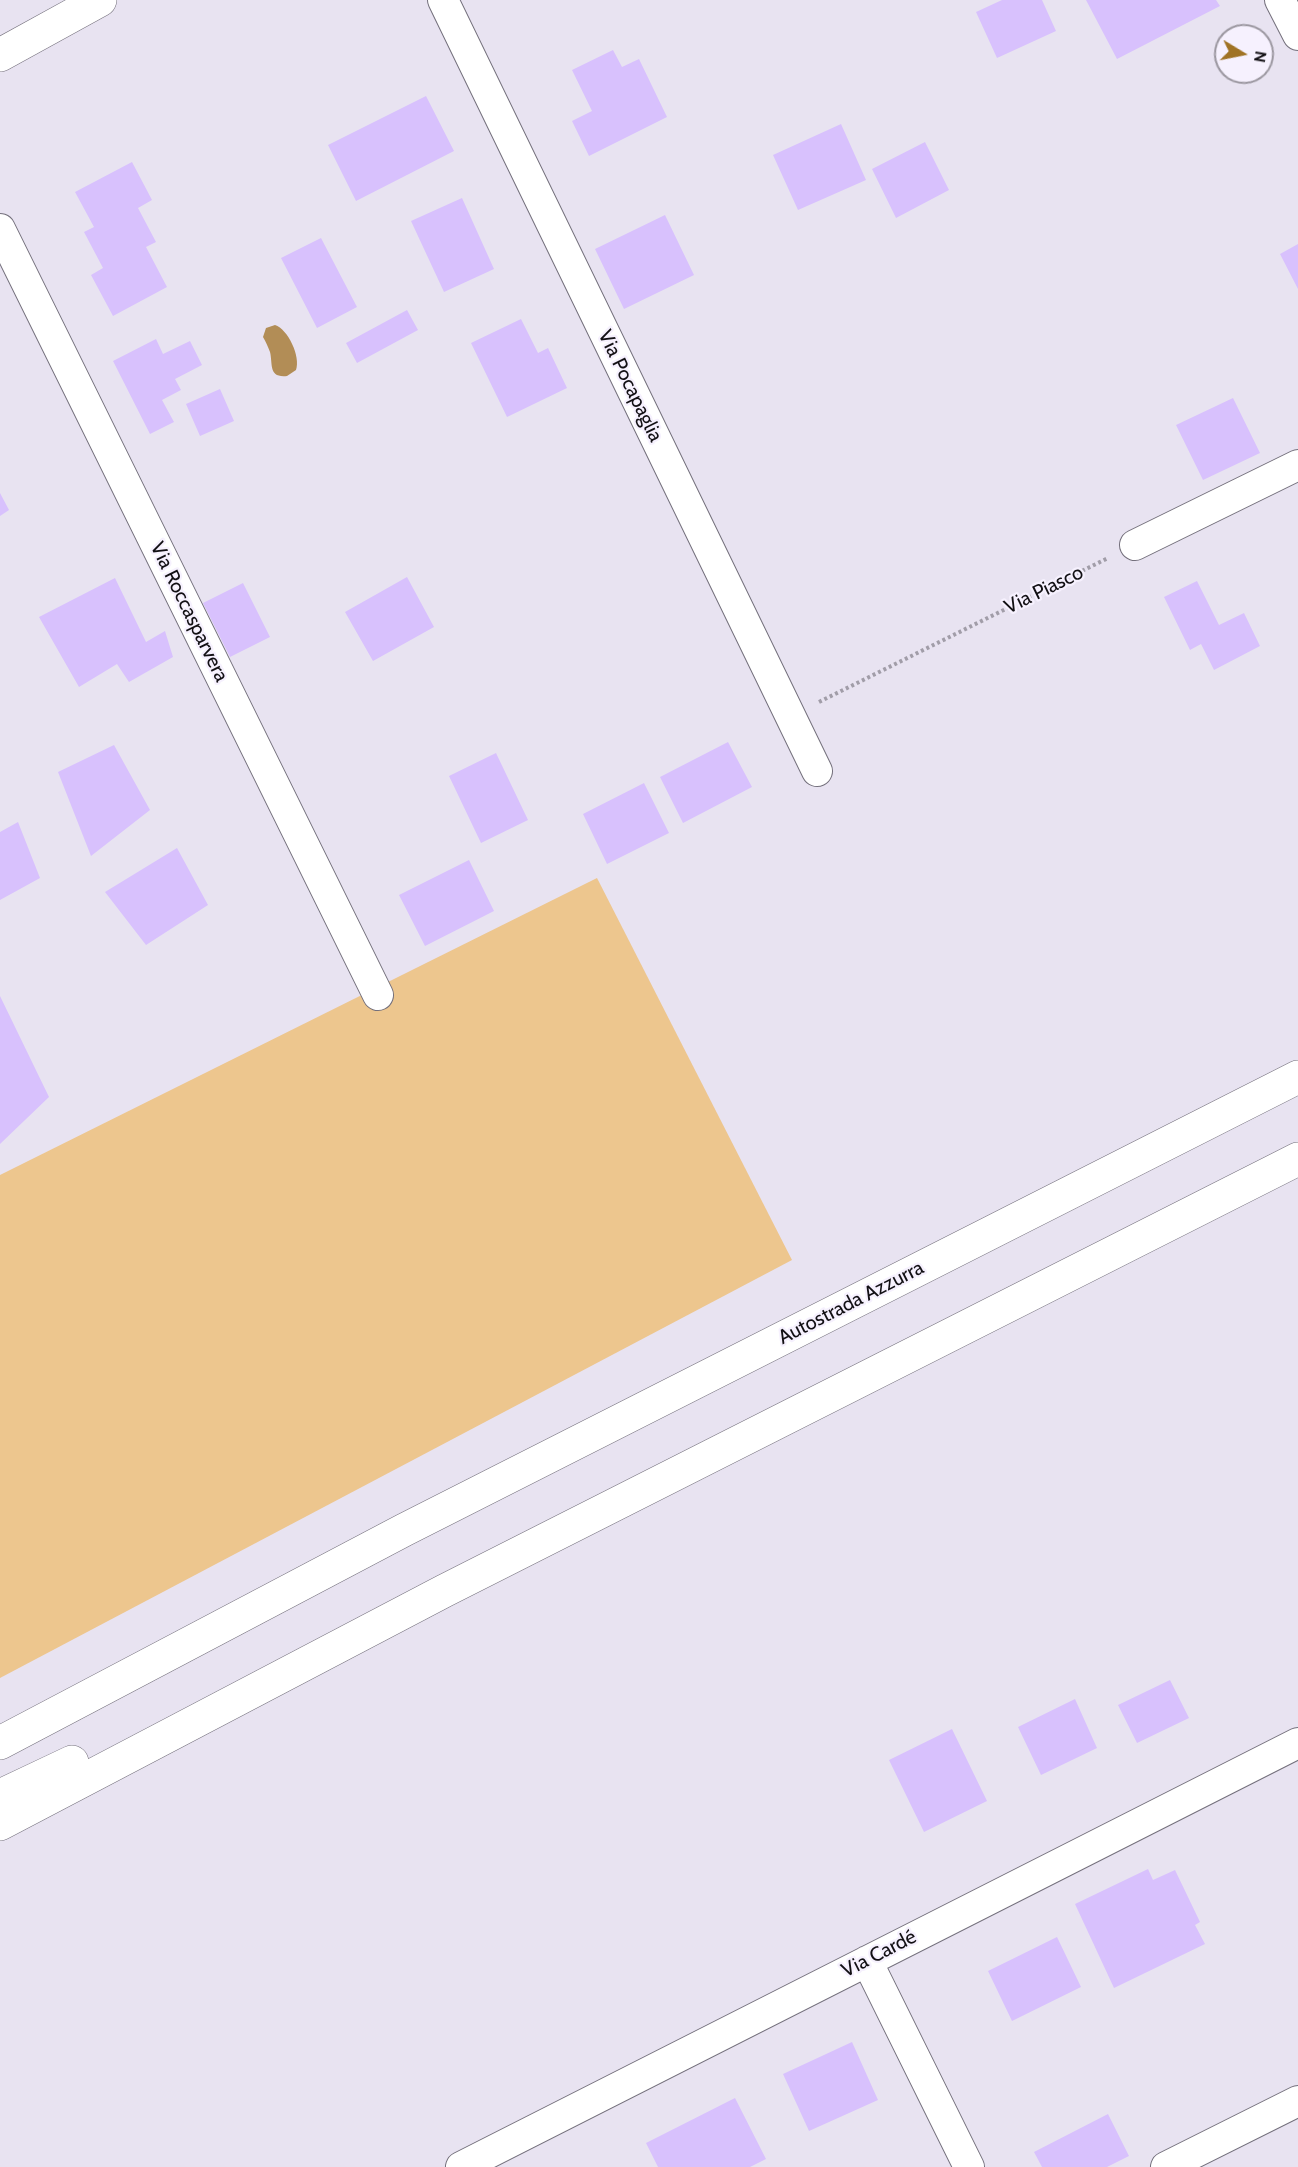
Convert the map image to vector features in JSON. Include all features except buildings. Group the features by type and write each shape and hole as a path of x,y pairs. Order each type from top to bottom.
{"main road":[{"path":"0,55 100,0"},
{"name":"Autostrada Azzurra","path":"404,1530 1298,1077"},
{"path":"0,1824 444,1591 1298,1159"},
{"path":"0,1718 404,1530"},
{"path":"0,1743 404,1530"},
{"path":"0,1796 444,1591"}],"street":[{"name":"Via Pocapaglia","path":"443,0 817,771"},
{"path":"1280,0 1298,35"},
{"name":"Via Roccasparvera","path":"0,229 378,995"},
{"path":"1135,545 1298,465"},
{"name":"Via Cardé","path":"461,2167 1298,1743"},
{"path":"867,1960 969,2167"},
{"path":"1166,2167 1298,2101"}],"path":[{"name":"Via Piasco","path":"790,716 1135,545"}],"shaded area":[{"path":"275,325 289,338 297,358 296,370 287,376 277,375 272,369 270,352 263,337 266,328"},
{"path":"597,878 792,1260 0,1678 0,1175"}]}
